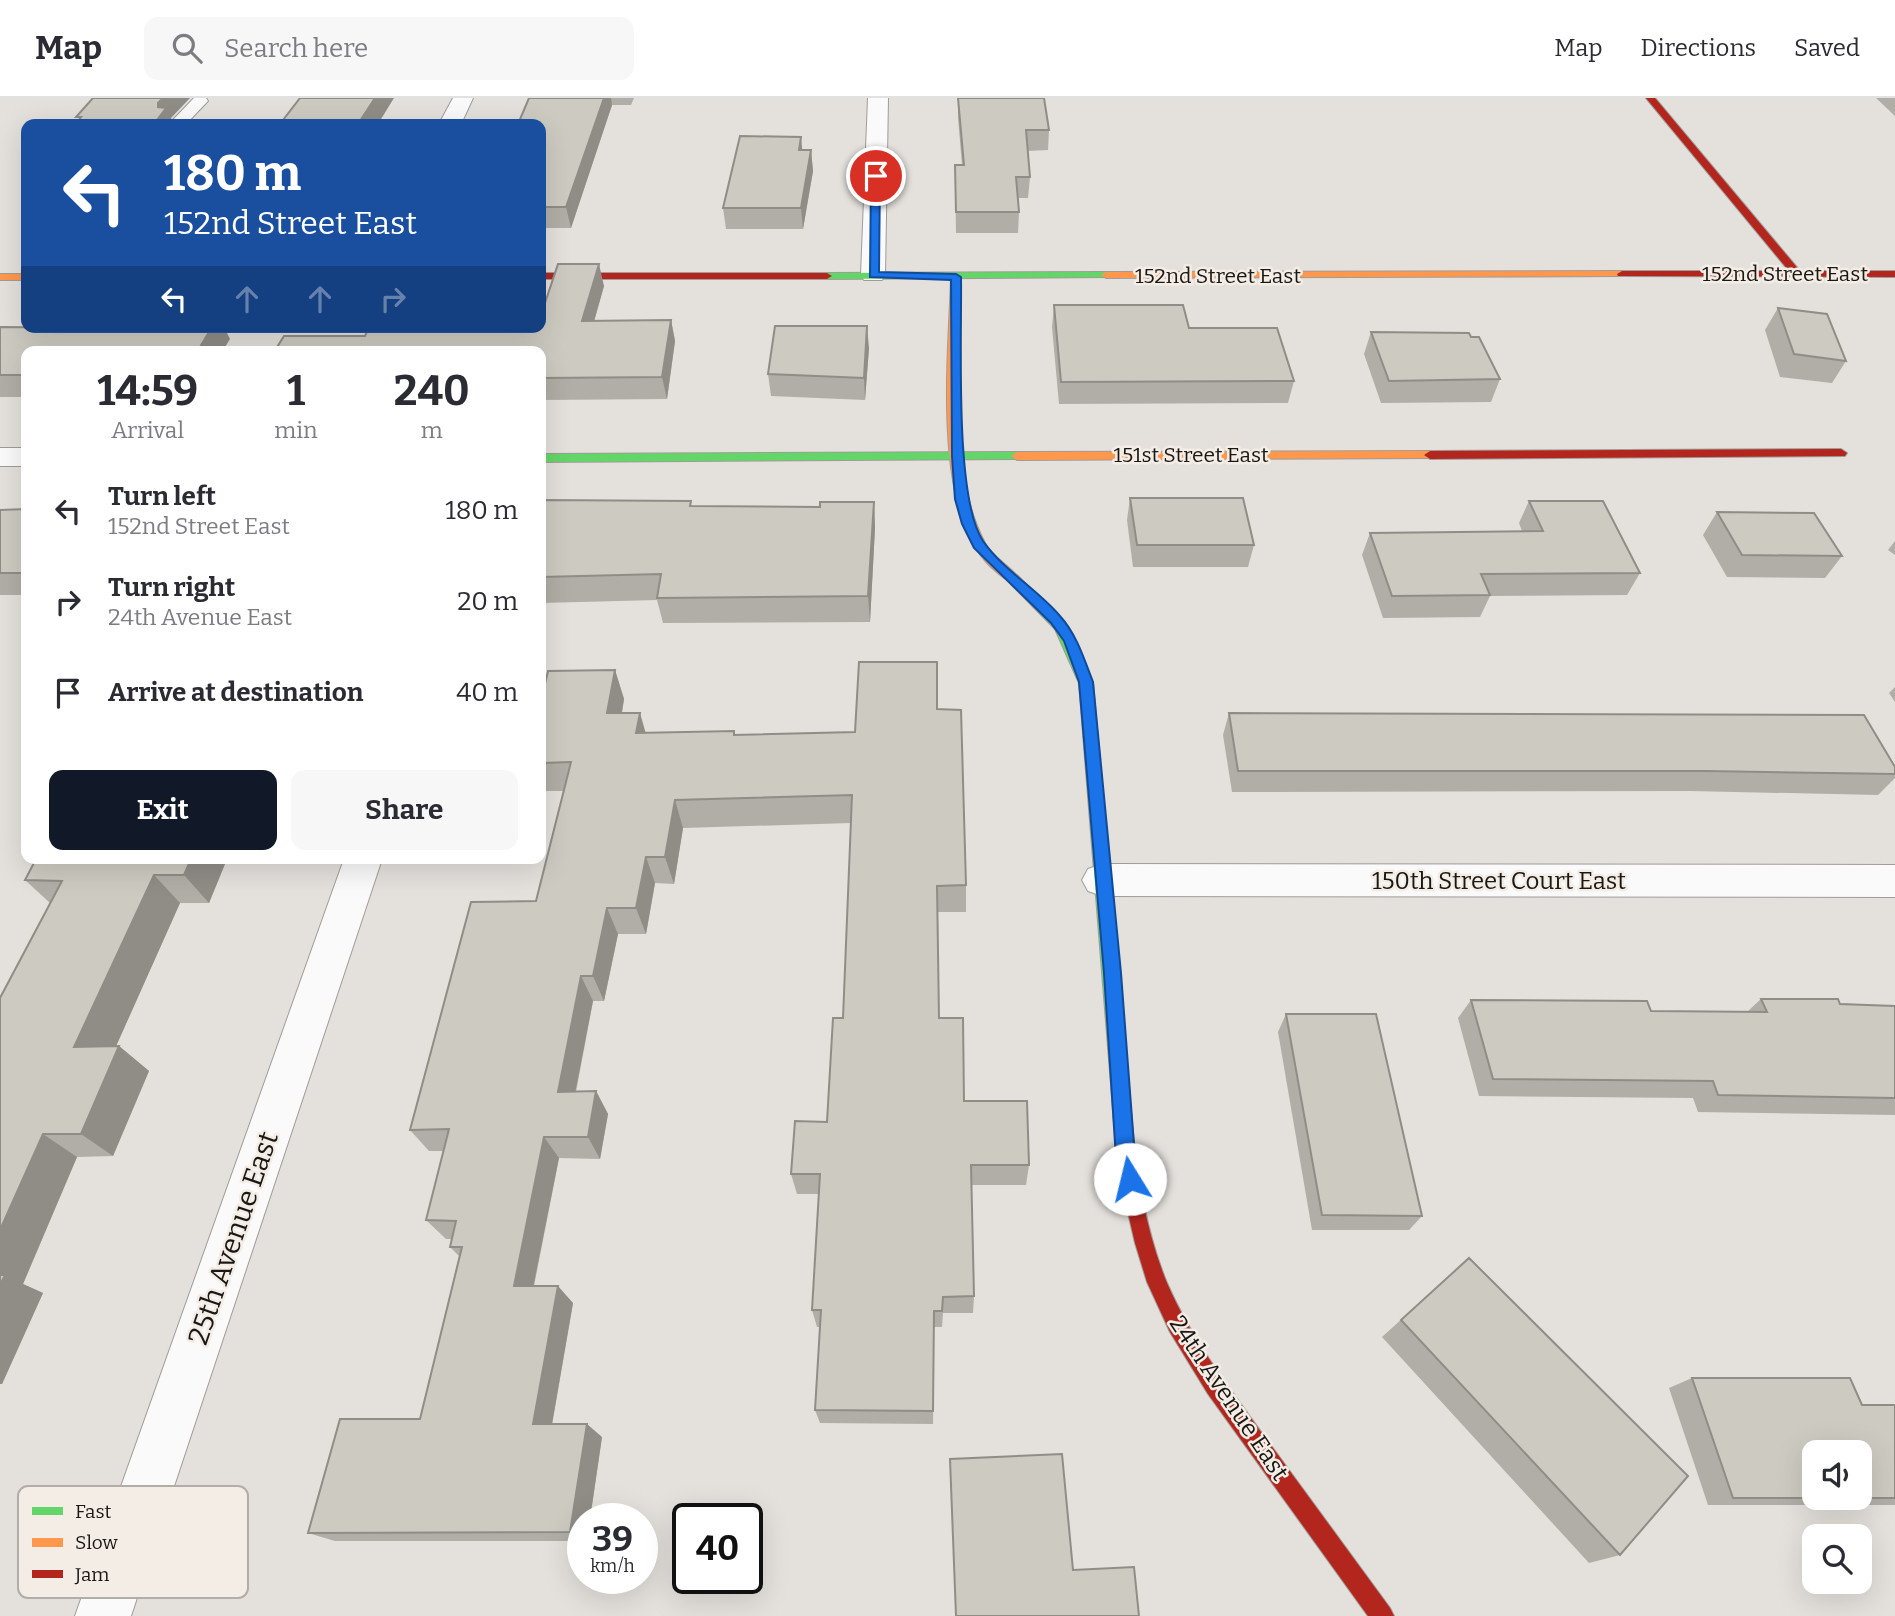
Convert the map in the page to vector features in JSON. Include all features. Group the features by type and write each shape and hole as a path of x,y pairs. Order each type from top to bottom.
{"street":[{"path":"452,119 463,98"},
{"path":"873,275 878,98"},
{"path":"1650,98 1797,274"},
{"name":"152nd Street East","path":"546,276 1895,274"},
{"path":"0,277 21,277"},
{"name":"24th Avenue East","path":"956,277 958,456 961,499 968,524 979,545 1056,620 1070,640 1086,682 1102,880 1113,973 1126,1158 1139,1220 1157,1282 1178,1328 1220,1393 1382,1616"},
{"name":"151st Street East","path":"546,458 1841,453"},
{"path":"0,457 21,457"},
{"name":"25th Avenue East","path":"148,1486 361,864"},
{"name":"150th Street Court East","path":"1102,880 1895,881"},
{"name":"25th Avenue East","path":"103,1616 109,1598"}],"lane":[{"path":"182,119 200,101"}],"building":[{"path":"93,98 163,98 158,107 166,108 158,119 76,117"},
{"path":"300,98 375,98 361,119 284,119"},
{"path":"529,98 604,98 566,207 546,207 546,119 520,119"},
{"path":"958,98 1044,98 1049,130 1026,130 1030,177 1016,177 1019,212 956,212 955,165 964,165"},
{"path":"740,136 801,137 799,150 811,150 801,208 723,208"},
{"path":"558,264 599,264 582,321 671,320 662,377 546,378 546,346 278,346 284,336 546,333 546,300"},
{"path":"1054,305 1183,305 1189,328 1277,328 1294,381 1061,382"},
{"path":"1778,308 1827,314 1846,361 1794,354"},
{"path":"775,326 867,326 864,378 768,374"},
{"path":"0,327 21,327 21,333 208,333 201,346 21,346 21,375 0,375"},
{"path":"1371,332 1469,333 1471,337 1479,337 1500,379 1389,381"},
{"path":"1130,498 1243,498 1254,545 1137,545"},
{"path":"546,500 691,501 690,506 820,507 820,502 874,502 868,596 657,598 661,574 546,577"},
{"path":"1529,501 1603,501 1640,573 1481,574 1490,595 1392,596 1370,533 1543,531"},
{"path":"21,509 21,573 0,573 0,510"},
{"path":"1717,512 1814,513 1842,556 1742,555"},
{"path":"859,662 937,662 937,709 961,710 966,885 937,886 939,1018 963,1018 964,1101 1027,1101 1029,1165 971,1165 974,1296 943,1297 942,1311 934,1311 933,1411 815,1410 821,1310 812,1310 820,1174 791,1174 795,1121 827,1122 833,1018 843,1018 852,795 675,800 665,857 646,857 636,908 607,908 593,976 581,976 558,1092 596,1091 588,1137 544,1137 514,1286 558,1286 533,1424 587,1424 575,1503 567,1503 567,1532 308,1533 340,1419 420,1419 462,1247 450,1247 456,1221 426,1220 449,1129 410,1130 471,902 536,901 571,762 546,763 548,671 615,670 607,713 640,713 636,733 734,731 734,735 855,732"},
{"path":"1229,713 1864,715 1895,767 1895,774 1707,771 1238,771"},
{"path":"33,864 189,864 184,875 154,875 74,1047 119,1046 81,1134 43,1134 0,1230 0,998 62,881 25,880"},
{"path":"1761,999 1838,999 1840,1004 1895,1006 1895,1098 1718,1095 1713,1081 1493,1079 1471,1000 1647,1001 1651,1011 1767,1012"},
{"path":"1286,1014 1376,1014 1422,1216 1322,1215"},
{"path":"1469,1258 1688,1476 1620,1555 1401,1320"},
{"path":"1692,1378 1850,1378 1862,1405 1895,1405 1895,1498 1872,1498 1872,1440 1802,1440 1802,1498 1733,1498"},
{"path":"1062,1454 1073,1570 1134,1567 1139,1616 956,1616 950,1459"}],"traffic: fast":[{"path":"827,276 1106,275"},
{"path":"546,458 1017,456"},
{"path":"1012,578 1061,627 1086,683 1123,1122"}],"traffic: slow":[{"path":"1106,275 1622,274"},
{"path":"0,277 21,277"},
{"path":"956,277 954,414 960,486 968,517 979,543 990,558 1012,578"},
{"path":"1017,456 1430,455"}],"traffic: jam":[{"path":"1650,98 1797,274"},
{"path":"1622,274 1895,274"},
{"path":"546,276 827,276"},
{"path":"1430,455 1841,453"},
{"path":"1123,1122 1127,1162 1144,1243 1157,1282 1177,1325 1215,1386 1382,1616"}],"route":[{"path":"876,176 873,275 956,277 958,456 961,499 968,524 979,545 1056,620 1070,640 1086,682 1102,880 1113,973 1126,1158 1130,1179"}]}
